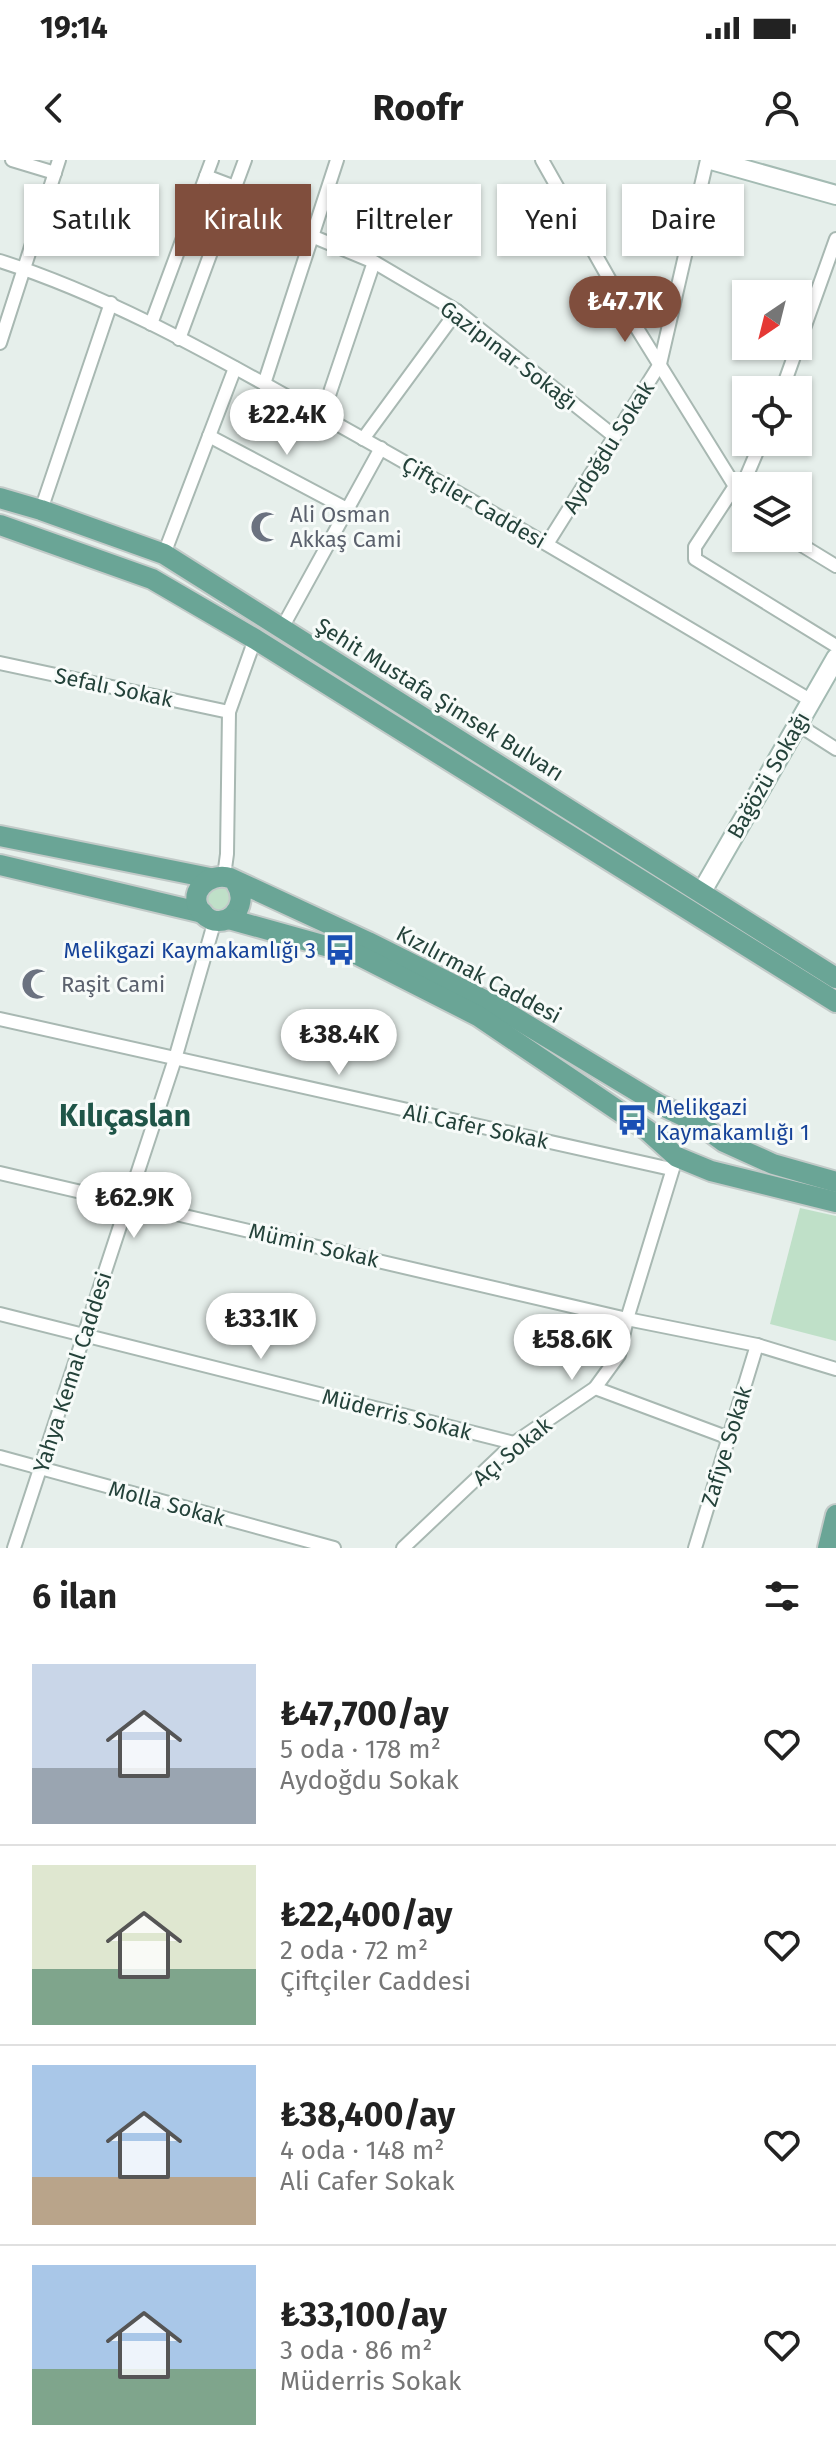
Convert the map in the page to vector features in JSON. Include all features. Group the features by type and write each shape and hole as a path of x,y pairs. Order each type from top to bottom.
{"main road":[{"name":"Şehit Mustafa Şimsek Bulvarı","path":"0,498 164,554 836,978"},
{"path":"0,525 152,579 255,639 836,1002"},
{"name":"Kızılırmak Caddesi","path":"0,836 223,879 368,942 494,1005 658,1104 698,1123 724,1142 773,1164 836,1182"},
{"name":"Kızılırmak Caddesi","path":"0,865 358,955 478,1016 675,1158 711,1171 836,1202"},
{"path":"223,879 242,895 242,902 235,915 216,917 197,901 197,894 204,881 223,879"},
{"path":"680,1121 698,1123 708,1138 705,1150 696,1158 675,1158 671,1129 680,1121"},
{"path":"828,1548 836,1515"}],"street":[{"path":"0,343 57,167 12,160"},
{"path":"151,324 212,160"},
{"path":"236,184 245,160"},
{"path":"264,384 337,160"},
{"path":"542,160 610,282 732,482"},
{"path":"709,160 836,195"},
{"name":"Aydoğdu Sokak","path":"547,544 660,364 709,160"},
{"path":"206,176 227,184"},
{"name":"Gazipınar Sokağı","path":"314,237 374,262 457,311 614,436"},
{"path":"787,376 836,239"},
{"path":"179,339 210,256"},
{"name":"Çiftçiler Caddesi","path":"0,261 111,303 235,368 381,448 810,700"},
{"path":"322,416 374,262"},
{"path":"41,510 111,303"},
{"path":"363,439 457,311"},
{"path":"164,554 235,368"},
{"path":"209,436 347,509"},
{"path":"282,628 381,448"},
{"path":"732,504 697,544 695,559 836,646"},
{"path":"812,551 836,566"},
{"path":"223,879 227,854 229,712 255,639"},
{"name":"Bağözü Sokağı","path":"701,893 836,658"},
{"name":"Sefalı Sokak","path":"0,663 229,712"},
{"path":"797,724 836,749"},
{"name":"Yahya Kemal Caddesi","path":"14,1548 175,1059 216,917"},
{"name":"Ali Cafer Sokak","path":"0,1019 175,1059 675,1158"},
{"name":"Açı Sokak","path":"403,1548 514,1443 595,1388 619,1355 675,1158"},
{"name":"Mümin Sokak","path":"0,1173 627,1319 757,1345 836,1369"},
{"name":"Müderris Sokak","path":"0,1314 514,1443"},
{"name":"Zafiye Sokak","path":"695,1548 757,1345"},
{"path":"595,1388 729,1438"},
{"name":"Molla Sokak","path":"0,1457 334,1548"}],"green space":[{"path":"219,885 228,889 232,898 228,907 219,911 210,907 206,898 210,889"},
{"path":"800,1208 836,1216 836,1341 770,1324"}],"place":[{"name":"Ali Osman Akkaş Cami","path":"266,527"},
{"name":"Melikgazi Kaymakamlığı 3","path":"340,950"},
{"name":"Raşit Cami","path":"37,984"},
{"name":"Melikgazi Kaymakamlığı 1","path":"632,1120"}],"district":[{"name":"Kılıçaslan","path":"125,1116"}]}
